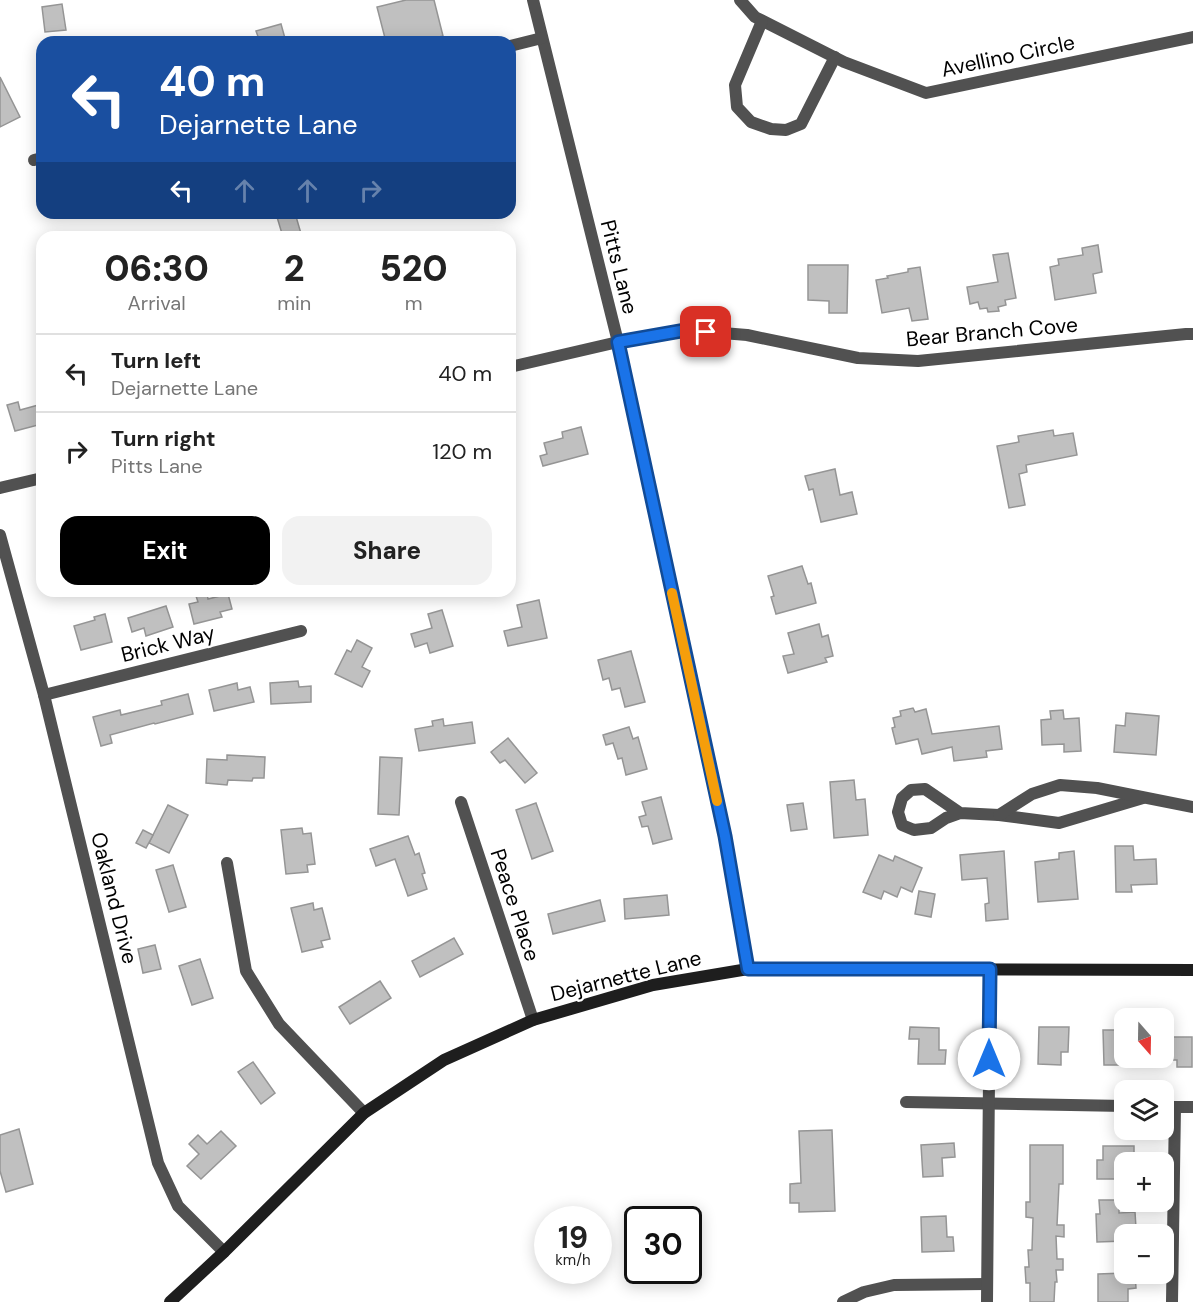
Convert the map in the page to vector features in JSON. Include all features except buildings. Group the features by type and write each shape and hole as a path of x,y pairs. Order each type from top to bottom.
{"main road":[{"name":"Dejarnette Lane","path":"170,1302 224,1252 364,1113 444,1060 533,1020 653,985 748,969 1193,970"}],"street":[{"name":"Pitts Lane","path":"533,0 618,342 725,836 748,969"},
{"name":"Avellino Circle","path":"740,0 755,17 762,21 835,57 926,93 1193,37"},
{"path":"762,21 735,85 737,107 751,122 771,129 786,130 801,123 835,57"},
{"path":"516,44 542,38"},
{"name":"Bear Branch Cove","path":"516,366 618,342 686,330 747,335 858,358 918,361 1193,334"},
{"path":"0,488 36,479"},
{"name":"Oakland Drive","path":"0,535 44,695 158,1163 178,1206 224,1252"},
{"name":"Brick Way","path":"44,695 301,631"},
{"path":"999,815 1032,794 1060,785 1097,788 1193,807"},
{"path":"960,813 925,789 911,790 902,798 898,812 902,825 914,830 931,828 946,818 960,813 999,815 1059,823 1143,798"},
{"name":"Peace Place","path":"461,802 533,1020"},
{"path":"227,863 246,971 279,1024 364,1113"},
{"path":"987,1302 990,969"},
{"path":"906,1102 1114,1106"},
{"path":"1174,1107 1193,1107"},
{"path":"1170,1140 1172,1302"},
{"path":"843,1302 864,1292 894,1285 987,1284"}],"slow traffic":[{"path":"672,593 717,801"}],"route":[{"path":"706,332 686,330 618,342 725,836 748,969 990,969 989,1059"}]}
